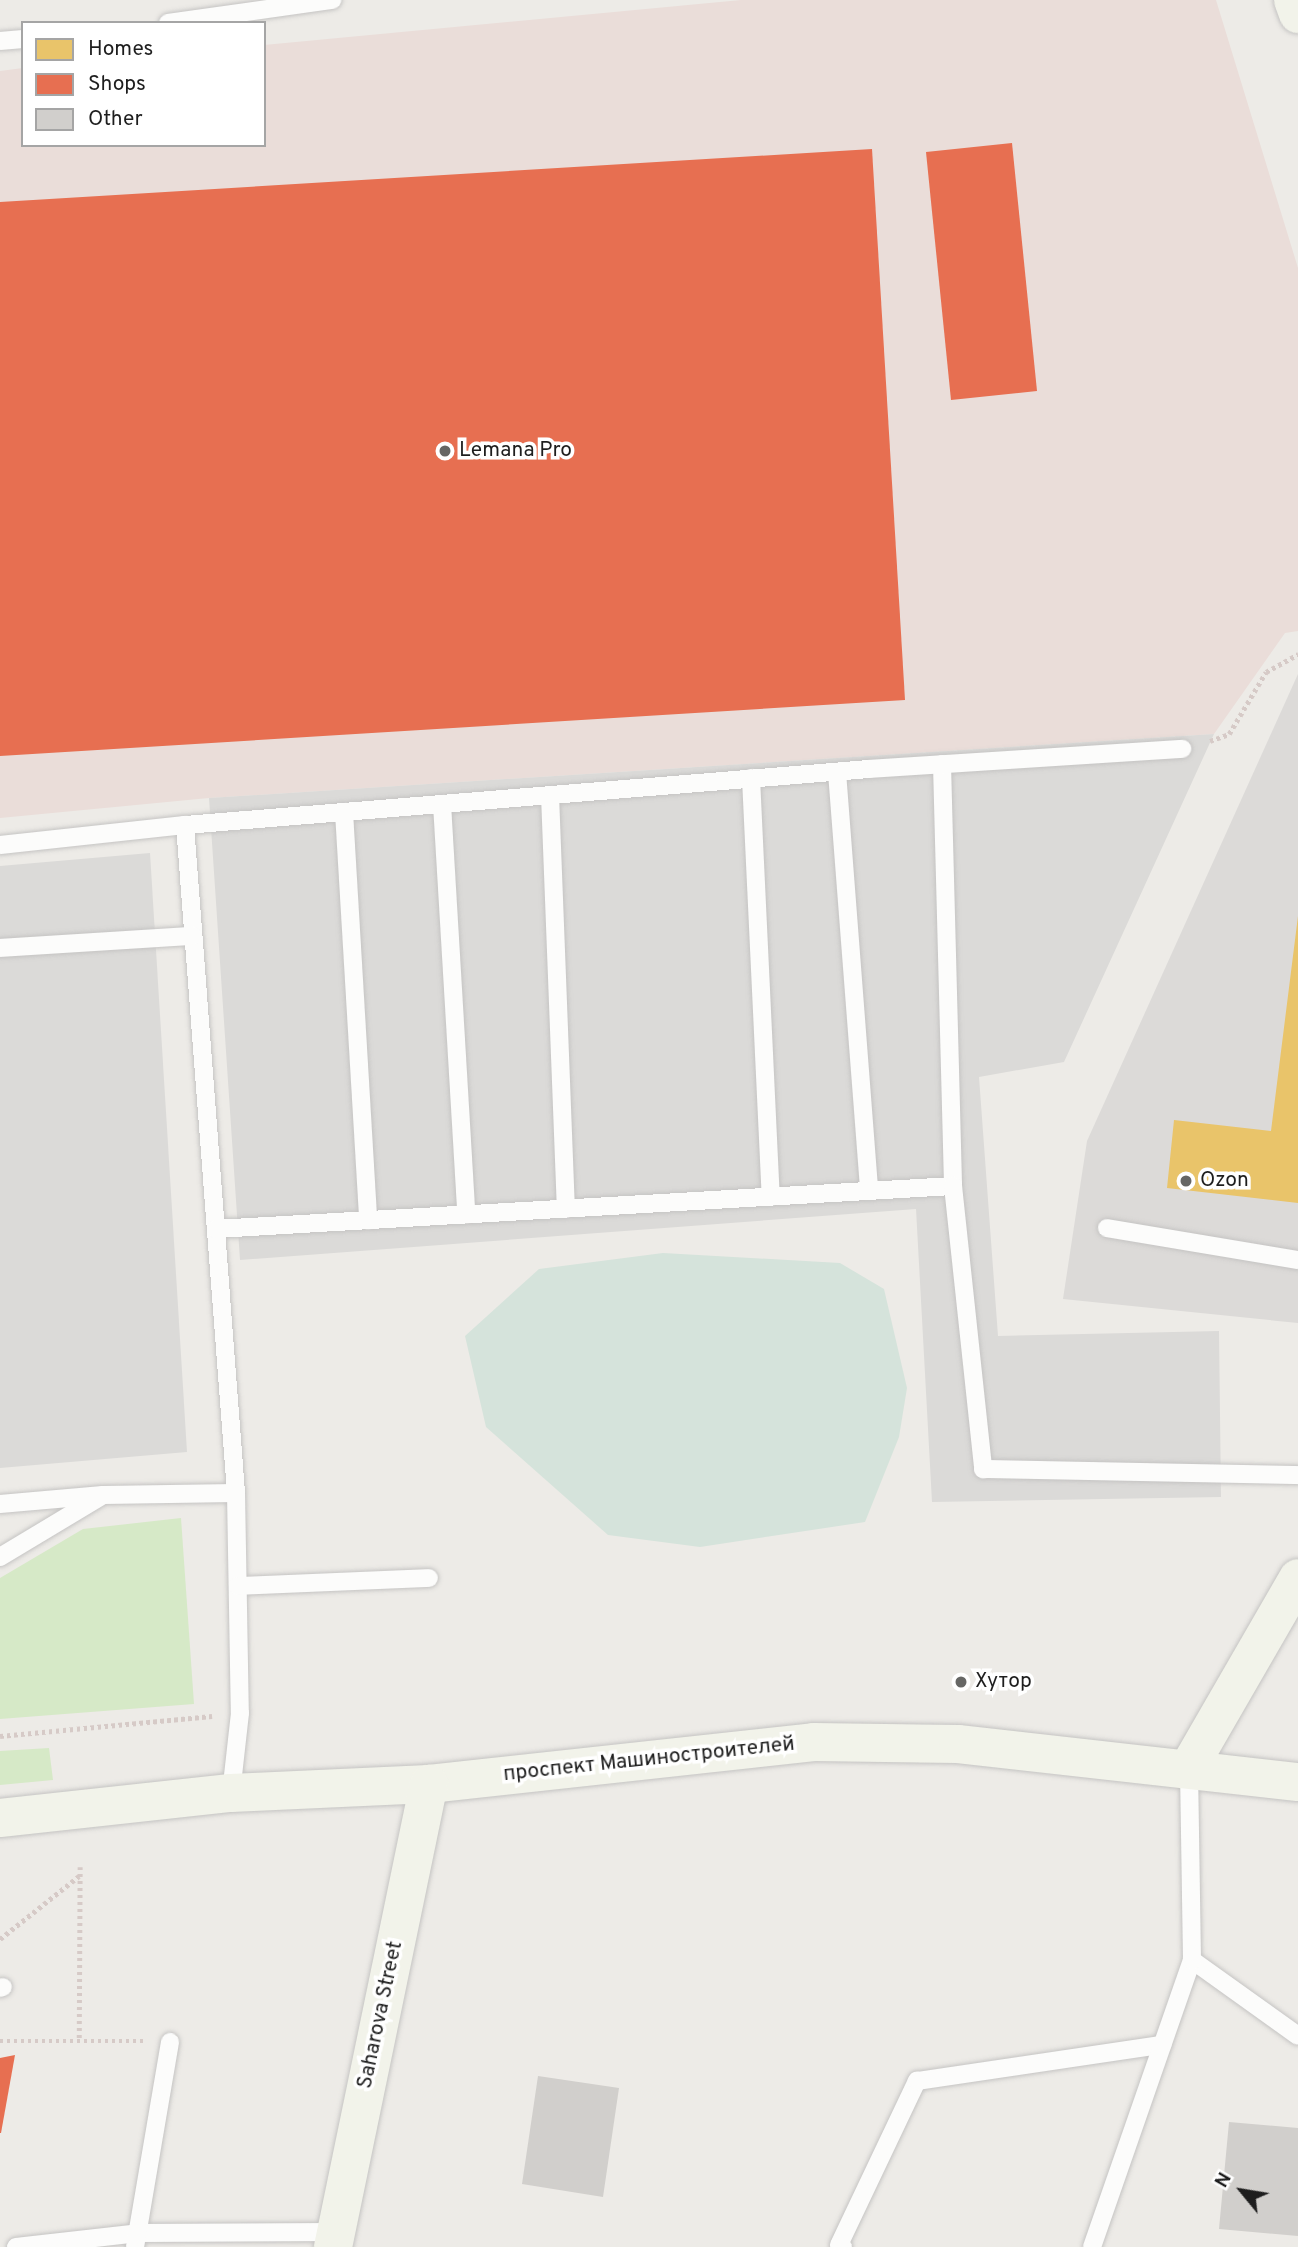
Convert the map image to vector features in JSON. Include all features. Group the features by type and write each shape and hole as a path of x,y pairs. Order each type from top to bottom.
{"street":[{"path":"1293,0 1298,14"},
{"path":"1189,1767 1298,1578"},
{"name":"проспект Машиностроителей","path":"0,1818 231,1793 429,1784 814,1742 958,1744 1189,1767 1298,1782"},
{"name":"Saharova Street","path":"334,2239 429,1784"}],"lane":[{"path":"182,21 332,0"},
{"path":"0,41 21,39"},
{"path":"0,845 185,825 751,778 1182,749"},
{"path":"942,764 953,1186 983,1469 1298,1475"},
{"path":"837,772 869,1191"},
{"path":"751,778 771,1197"},
{"path":"550,795 566,1209"},
{"path":"442,804 466,1214"},
{"path":"344,812 368,1220"},
{"path":"185,825 236,1493 240,1713 231,1793"},
{"path":"0,948 193,936"},
{"path":"216,1229 953,1186"},
{"path":"1107,1228 1298,1260"},
{"path":"0,1504 103,1495 236,1493"},
{"path":"0,1557 103,1495"},
{"path":"238,1586 429,1578"},
{"path":"1092,2247 1192,1959 1189,1767"},
{"path":"1192,1959 1298,2036"},
{"path":"136,2240 170,2042"},
{"path":"844,2247 839,2245 917,2081 1162,2045"},
{"path":"16,2247 136,2240 334,2239"}],"path":[{"path":"1182,749 1230,734 1266,672 1298,654"},
{"path":"0,1736 240,1713"},
{"path":"79,2038 80,1867"},
{"path":"0,1939 80,1876"},
{"path":"0,2041 79,2038 170,2042"}],"shaded area":[{"path":"741,0 1216,0 1298,268 1298,631 1285,633 1214,734 209,798 0,818 0,71 21,68 21,147 266,147 266,45"},
{"path":"1298,674 1298,1323 1063,1299 1087,1141"},
{"path":"1214,734 1064,1062 979,1077 998,1336 1219,1331 1221,1497 932,1502 916,1209 240,1260 209,798"},
{"path":"150,853 187,1452 0,1468 0,866"},
{"path":"663,1253 840,1263 884,1289 907,1388 899,1437 865,1522 700,1547 608,1535 486,1427 465,1336 539,1269"}],"green space":[{"path":"181,1518 194,1704 0,1719 0,1578 83,1529"},
{"path":"49,1748 53,1780 0,1785 0,1751"}],"building: Homes":[{"path":"1298,916 1298,1203 1167,1188 1174,1120 1271,1131"}],"building: Shops":[{"path":"1012,143 1037,391 951,400 926,152"},
{"name":"Lemana Pro","path":"872,149 905,700 0,756 0,202"},
{"path":"15,2055 1,2133 0,2133 0,2058"}],"building: Other":[{"path":"538,2076 619,2088 603,2197 522,2184"},
{"path":"1229,2122 1298,2128 1298,2236 1219,2229"}],"place":[{"name":"Lemana Pro","path":"445,451"},
{"name":"Ozon","path":"1186,1181"},
{"name":"Хутор","path":"961,1682"}]}
